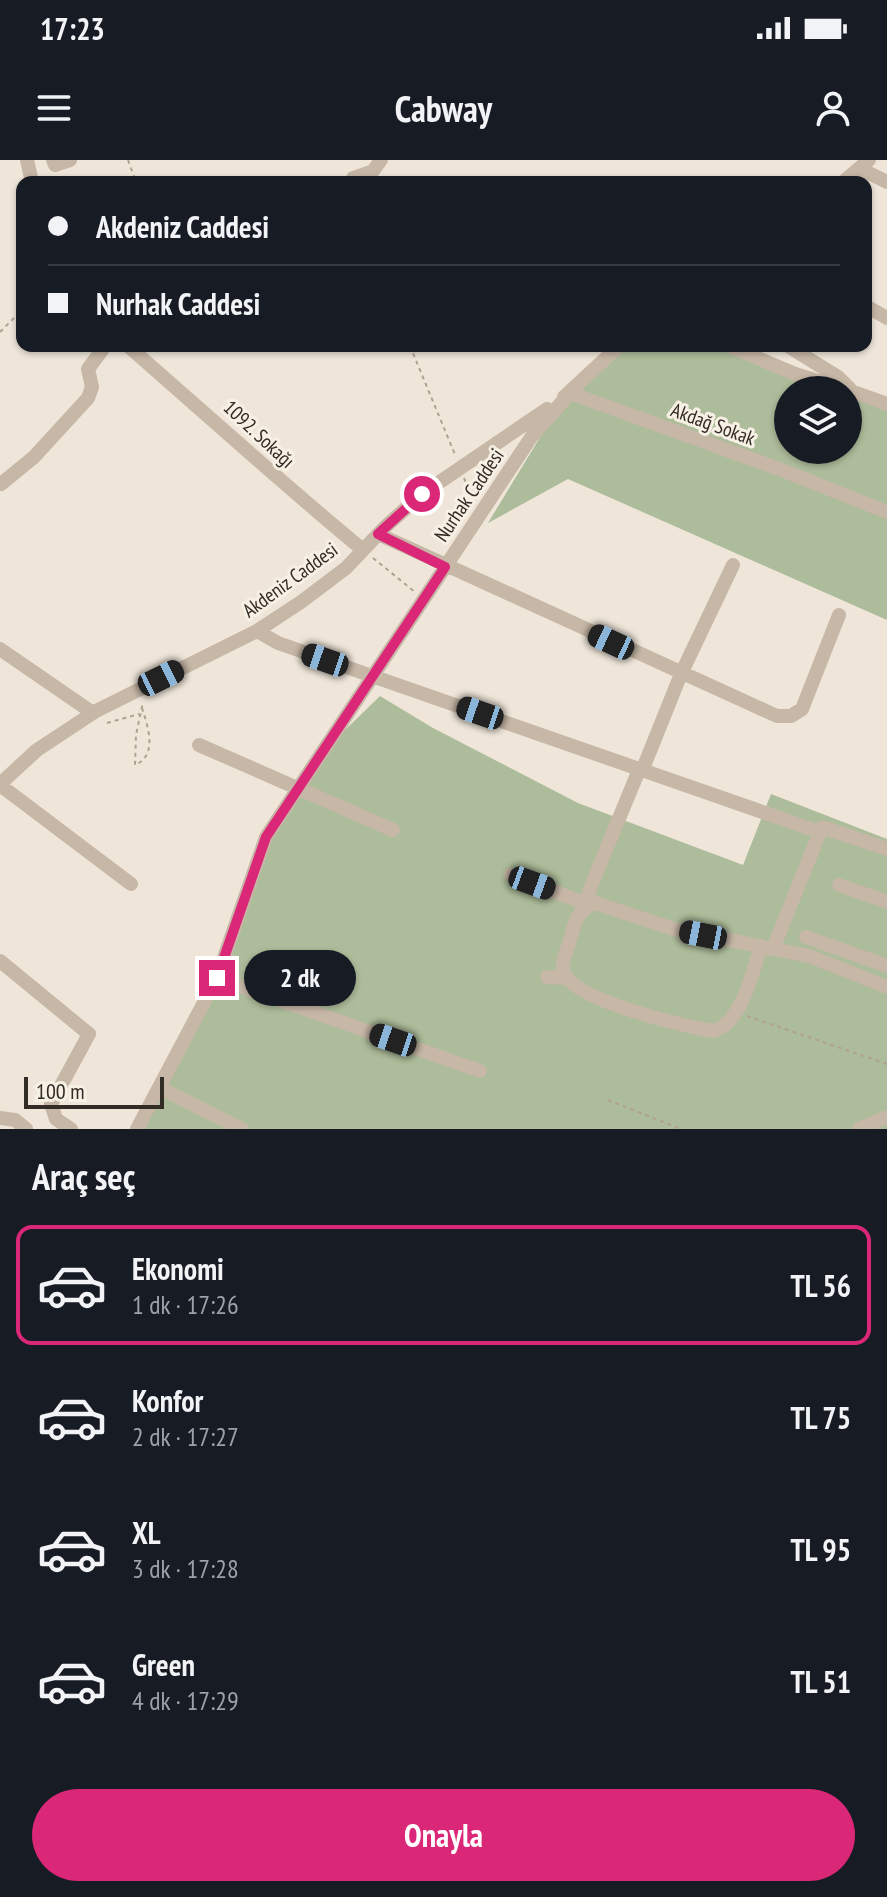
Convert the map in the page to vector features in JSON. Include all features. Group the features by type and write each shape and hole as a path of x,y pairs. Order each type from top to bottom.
{"street":[{"path":"53,160 55,165 70,160"},
{"path":"359,176 373,171 381,160"},
{"path":"865,164 887,182"},
{"path":"1,484 34,457 88,398 92,387 88,369 101,352"},
{"name":"1092. Sokağı","path":"135,352 220,424 290,490 363,550"},
{"name":"Akdeniz Caddesi","path":"0,785 37,750 93,713 257,631 313,594 346,568 422,494 461,471 570,393 613,352"},
{"path":"744,352 801,376"},
{"path":"798,352 836,376"},
{"name":"Akdağ Sokak","path":"570,393 887,512"},
{"name":"Nurhak Caddesi","path":"137,1129 217,978 266,837 532,436 570,393"},
{"path":"862,395 887,404"},
{"path":"378,534 777,716 796,714 802,709 839,615"},
{"path":"589,905 589,891 681,674 733,565"},
{"path":"257,631 278,643 820,832"},
{"path":"0,649 93,713"},
{"path":"199,745 393,830"},
{"path":"0,785 131,884"},
{"path":"547,977 567,978 602,1000 687,1027 714,1031 726,1025 735,1012 822,827 887,849"},
{"path":"511,875 589,905"},
{"path":"839,885 887,902"},
{"path":"567,978 562,967 576,919 595,903 674,929 809,956 887,987"},
{"path":"806,937 887,966"},
{"path":"0,961 89,1034 51,1104 56,1119 71,1129"},
{"path":"217,978 480,1071"},
{"path":"160,1088 242,1129"},
{"path":"859,1129 887,1117"},
{"path":"0,1118 15,1120 26,1129"}],"path":[{"path":"0,332 16,316"},
{"path":"413,352 479,514"},
{"path":"363,550 424,599"},
{"path":"107,723 140,713 142,708 150,743 142,762 135,765 140,713"},
{"path":"735,1012 887,1064"},
{"path":"608,1100 681,1129"}],"green space":[{"path":"611,352 744,352 808,376 774,376 774,464 862,464 862,396 887,405 887,620 568,479 488,523 567,393"},
{"path":"380,696 433,728 578,803 743,865 771,794 887,839 887,1129 139,1129 213,985 257,861 343,732"}],"route":[{"path":"217,978 266,837 445,567 378,534 422,494"}]}
